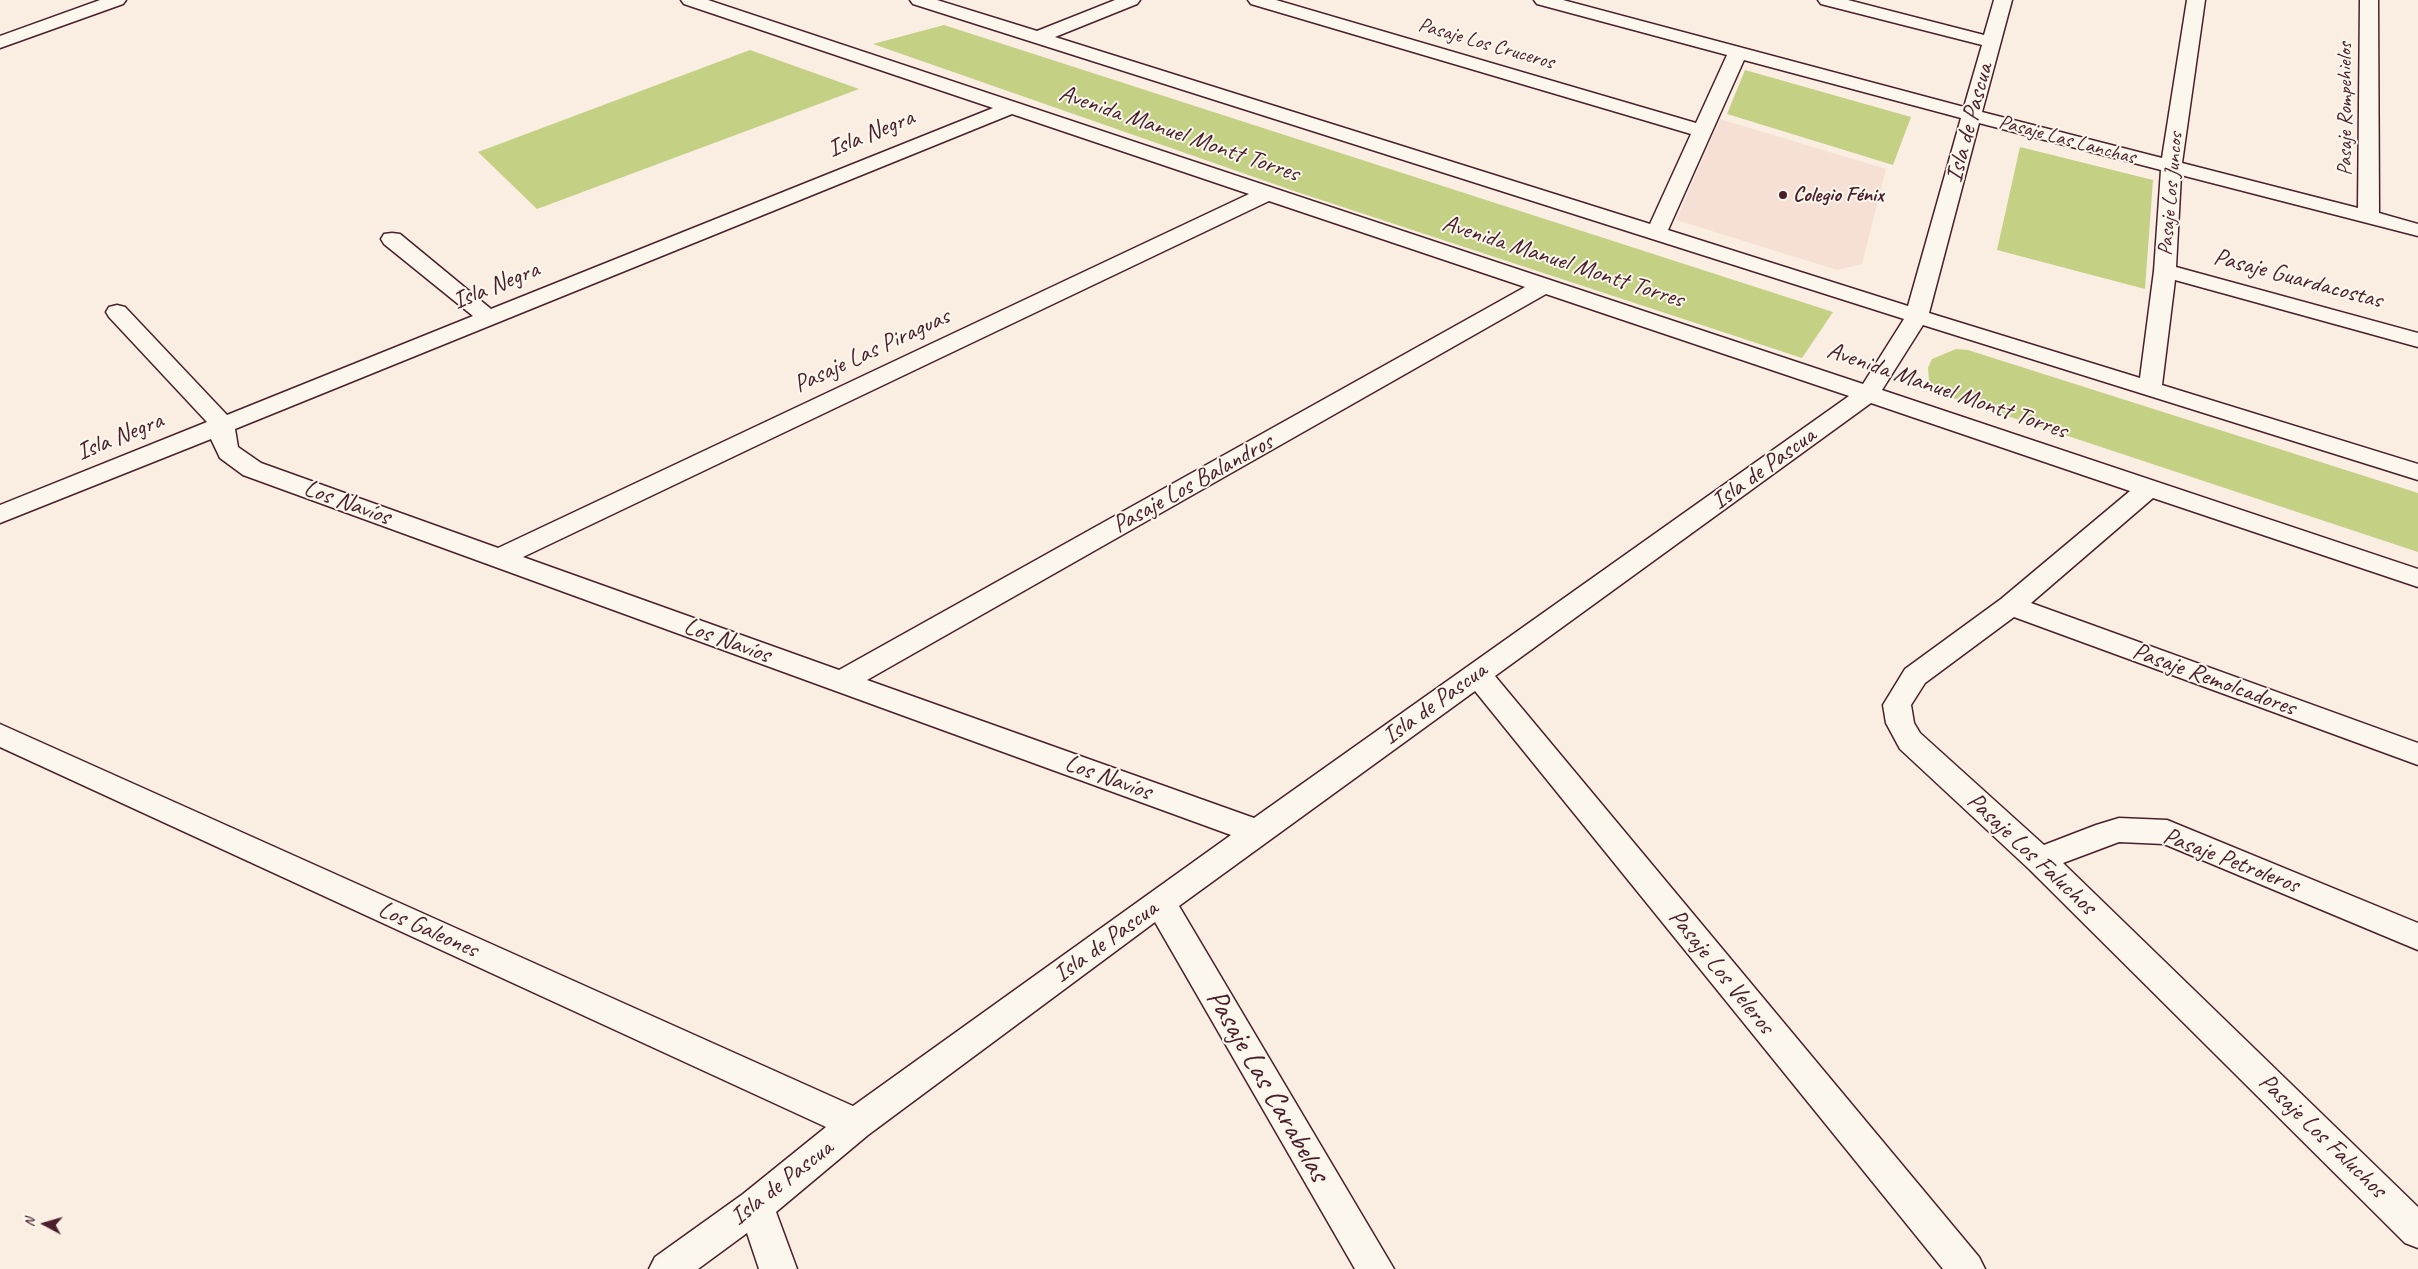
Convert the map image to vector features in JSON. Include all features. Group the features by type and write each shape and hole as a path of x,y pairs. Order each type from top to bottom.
{"street":[{"path":"0,42 117,0"},
{"name":"Avenida Manuel Montt Torres","path":"690,0 2418,578"},
{"name":"Avenida Manuel Montt Torres","path":"919,0 1656,234 2418,472"},
{"path":"1039,37 1131,0"},
{"name":"Pasaje Los Cruceros","path":"1257,0 1702,131"},
{"name":"Pasaje Las Lanchas","path":"1543,0 1972,115 2418,230"},
{"path":"1827,0 1992,42"},
{"name":"Isla de Pascua","path":"668,1269 756,1206 856,1124 1160,902 1868,394 1917,316 2003,0"},
{"name":"Pasaje Los Juncos","path":"2150,388 2164,271 2171,167 2196,0"},
{"name":"Pasaje Rompehielos","path":"2368,217 2369,0"},
{"path":"1656,234 1738,52"},
{"name":"Isla Negra","path":"0,515 1012,107"},
{"name":"Pasaje Las Piraguas","path":"499,558 1268,193"},
{"path":"392,239 489,318"},
{"name":"Pasaje Guardacostas","path":"2164,271 2418,340"},
{"name":"Pasaje Los Balandros","path":"841,682 1545,286"},
{"path":"117,312 223,425"},
{"name":"Los Navíos","path":"223,425 222,438 226,449 236,460 252,469 1258,832"},
{"name":"Pasaje Los Faluchos","path":"2149,488 2011,606 1915,676 1897,705 1900,723 1910,741 2040,860 2418,1231"},
{"name":"Pasaje Remolcadores","path":"2011,606 2418,754"},
{"name":"Pasaje Los Veleros","path":"1477,674 1966,1269"},
{"name":"Los Galeones","path":"0,736 856,1124"},
{"name":"Pasaje Petroleros","path":"2040,860 2106,833 2119,830 2167,832 2418,937"},
{"name":"Pasaje Las Carabelas","path":"1160,902 1375,1269"},
{"path":"756,1206 778,1269"}],"shaded area":[{"name":"Colegio Fénix","path":"1720,119 1886,169 1862,264 1837,270 1676,220"}],"green space":[{"path":"944,25 1833,312 1802,358 1297,192 873,44"},
{"path":"750,50 859,89 537,209 478,152"},
{"path":"1745,70 1911,117 1893,165 1727,114"},
{"path":"2020,147 2153,180 2145,289 1997,250"},
{"path":"1956,349 1968,350 2418,493 2418,552 1944,395 1929,381 1928,368 1932,359"}],"place":[{"name":"Colegio Fénix","path":"1783,195"}]}
